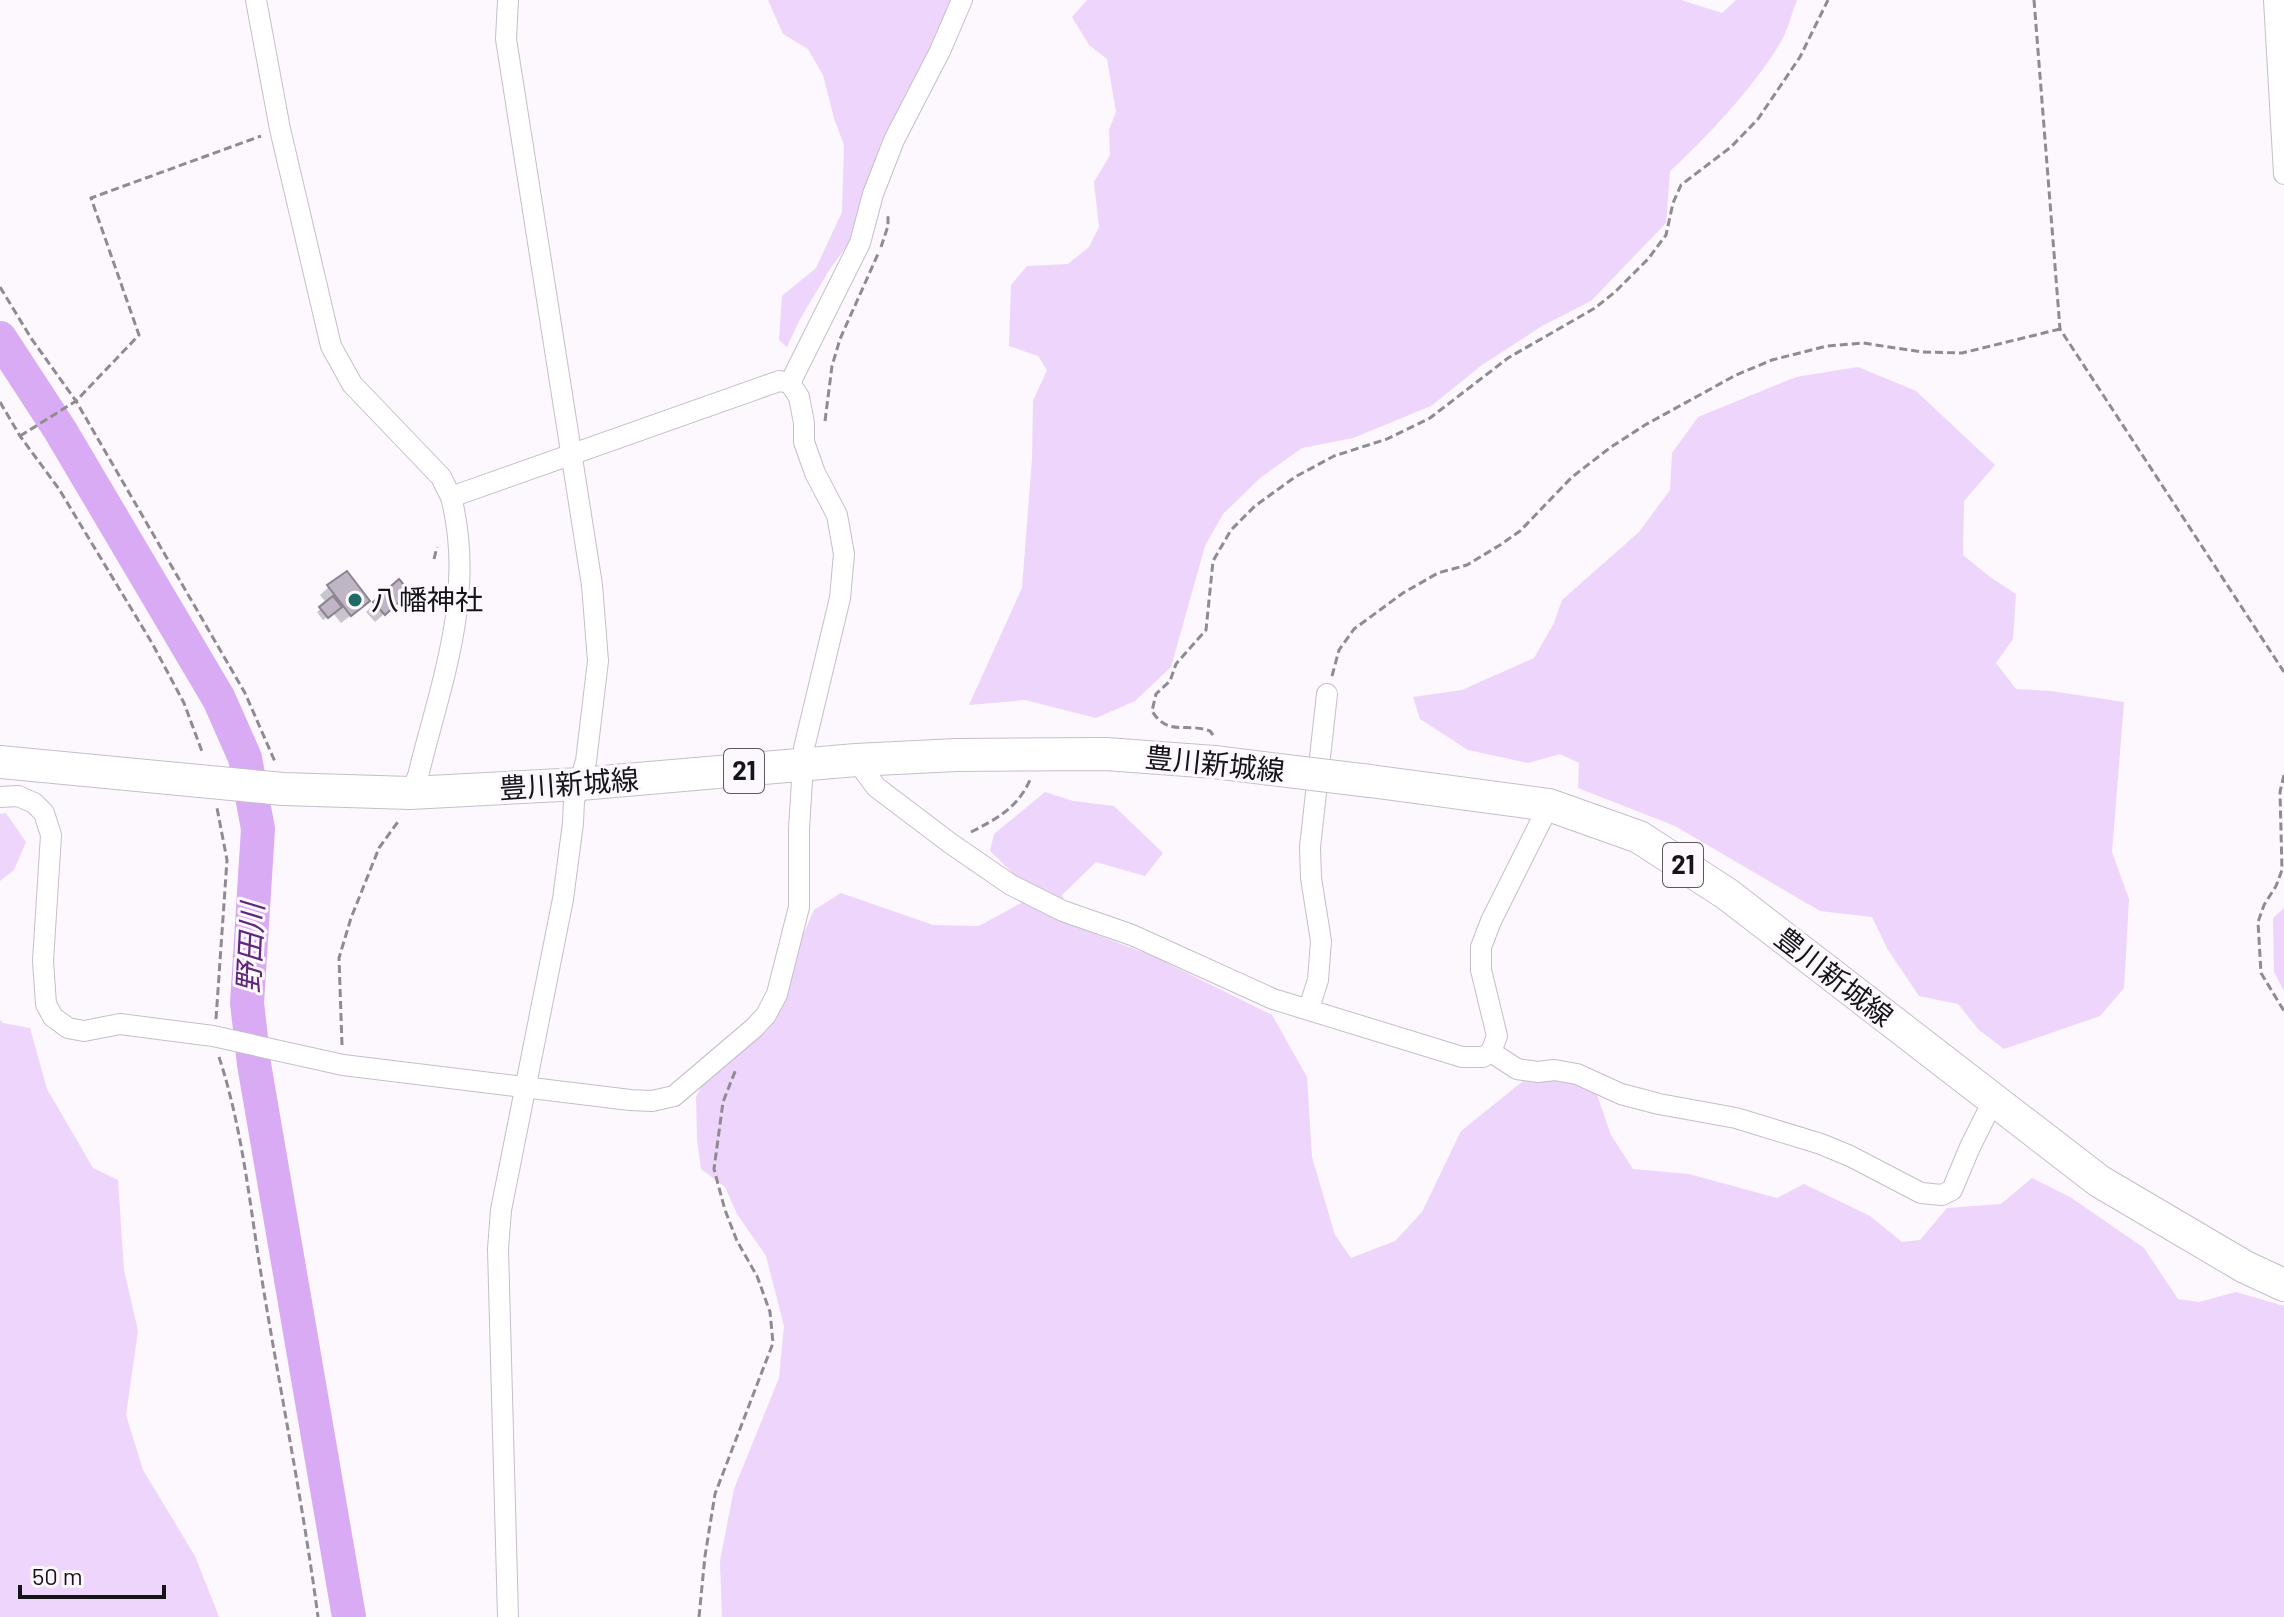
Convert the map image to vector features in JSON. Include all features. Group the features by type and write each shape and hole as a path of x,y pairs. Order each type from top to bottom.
{"main road":[{"name":"豊川新城線","path":"0,762 278,788 410,793 580,784 856,760 1106,754 1214,762 1549,805 1639,837 1727,894 2099,1181 2245,1267 2284,1285"}],"street":[{"path":"256,0 280,129 331,346 352,384 441,477 451,497 461,552 459,612 418,776 410,793"},
{"path":"508,0 506,39 598,637 588,746 574,801 563,899 501,1210 498,1249 508,1617"},
{"path":"790,383 860,243 873,194 894,140 940,51 962,0"},
{"path":"2274,0 2284,174"},
{"path":"0,797 18,796 34,803 44,813 51,835 43,961 46,1004 53,1017 68,1028 84,1031 120,1024 218,1037 343,1065 526,1089 652,1101 674,1096 766,1015 777,994 799,907 802,767 840,598 844,554 837,515 815,473 804,442 799,397 790,383 779,381 451,497"},
{"path":"1309,1008 1318,980 1321,941 1311,878 1310,847 1327,694"},
{"path":"856,760 876,787 950,843 1011,885 1063,911 1132,935 1273,999 1462,1057 1483,1057 1491,1052 1497,1036 1481,970 1481,947 1549,805"},
{"path":"1491,1052 1517,1069 1577,1074 1621,1094 1736,1118 1821,1144 1921,1193 1942,1195 1952,1190 1993,1101"}],"path":[{"path":"1214,762 1215,740 1210,731 1199,727 1172,728 1159,723 1152,711 1156,694 1170,681 1176,664 1206,630 1213,561 1231,530 1255,506 1295,477 1334,456 1387,439 1430,418 1508,358 1595,308 1615,292 1648,259 1666,235 1673,203 1681,185 1731,147 1758,119 1800,57 1828,0"},
{"path":"2034,0 2060,329 2284,672"},
{"path":"20,436 76,401 139,335 91,198 280,129"},
{"path":"824,429 832,366 840,339 888,226 888,210"},
{"path":"0,287 31,338 76,401 245,693 276,765 278,788"},
{"path":"1327,694 1339,650 1354,629 1403,593 1438,573 1467,565 1500,545 1520,531 1572,477 1611,447 1736,375 1772,360 1827,346 1863,343 1922,352 1962,353 2060,329"},
{"path":"0,402 20,436 59,489 152,643 184,703 216,782 227,860 218,1037 248,1183 318,1617"},
{"path":"950,843 994,820 1022,798 1032,776 1033,754"},
{"path":"2284,775 2280,792 2284,853 2282,870 2258,922 2261,973 2284,1011"},
{"path":"343,1065 339,958 379,848 405,812 410,793"},
{"path":"699,1617 715,1494 773,1343 770,1312 757,1276 729,1221 714,1169 723,1102 740,1059 742,1039"}],"shaded area":[{"path":"768,0 954,0 881,142 855,235 830,269 787,347 779,340 782,296 816,268 842,212 844,145 823,75 808,49 783,34"},
{"path":"1087,0 1681,0 1722,13 1736,0 1797,0 1784,36 1748,89 1700,143 1670,171 1666,223 1591,301 1542,326 1482,365 1431,406 1353,438 1302,448 1260,478 1223,514 1205,546 1171,667 1135,701 1096,718 1025,700 969,705 1022,588 1032,459 1033,401 1047,370 1038,356 1009,346 1011,285 1027,266 1068,264 1089,247 1099,227 1094,182 1110,155 1109,130 1116,112 1107,59 1089,45 1072,17"},
{"path":"1858,367 1916,391 1995,465 1964,501 1963,555 2016,594 2013,639 1996,663 2016,689 2124,702 2112,852 2129,899 2124,988 2100,1016 2004,1049 1979,1030 1958,1004 1919,996 1888,950 1872,917 1820,911 1675,826 1578,788 1579,763 1560,754 1528,763 1468,750 1420,719 1413,697 1462,690 1534,658 1554,623 1562,600 1639,532 1670,490 1672,453 1698,417 1796,377"},
{"path":"1045,792 1073,801 1114,806 1163,853 1145,876 1096,862 1062,895 1077,927 1155,957 1272,1015 1307,1077 1312,1157 1335,1235 1351,1258 1395,1241 1422,1212 1461,1131 1527,1078 1566,1075 1595,1089 1611,1135 1633,1169 1689,1174 1777,1198 1804,1184 1870,1216 1902,1242 1920,1240 1947,1208 2001,1204 2032,1178 2070,1197 2144,1248 2178,1299 2199,1302 2236,1292 2284,1306 2284,1617 722,1617 720,1561 734,1489 779,1378 784,1326 766,1256 737,1214 725,1187 701,1169 696,1097 706,1077 767,1031 780,1008 798,946 814,910 841,893 933,925 979,926 1023,902 1019,879 990,851 994,834"},
{"path":"6,813 26,842 14,870 0,881 0,814"},
{"path":"2284,908 2284,991 2274,972 2273,918"},
{"path":"0,1020 30,1028 47,1089 93,1168 118,1180 124,1270 138,1331 126,1415 143,1470 195,1556 219,1617 0,1617"}],"building":[{"path":"347,571 370,601 351,616 327,585"},
{"path":"399,579 410,592 385,615 373,602"},
{"path":"333,596 342,607 328,618 319,607"}],"waterway":[{"name":"野田川","path":"0,338 60,430 219,699 245,758 258,829 247,1003 254,1064 349,1617"}],"place":[{"name":"八幡神社","path":"355,600"}]}
